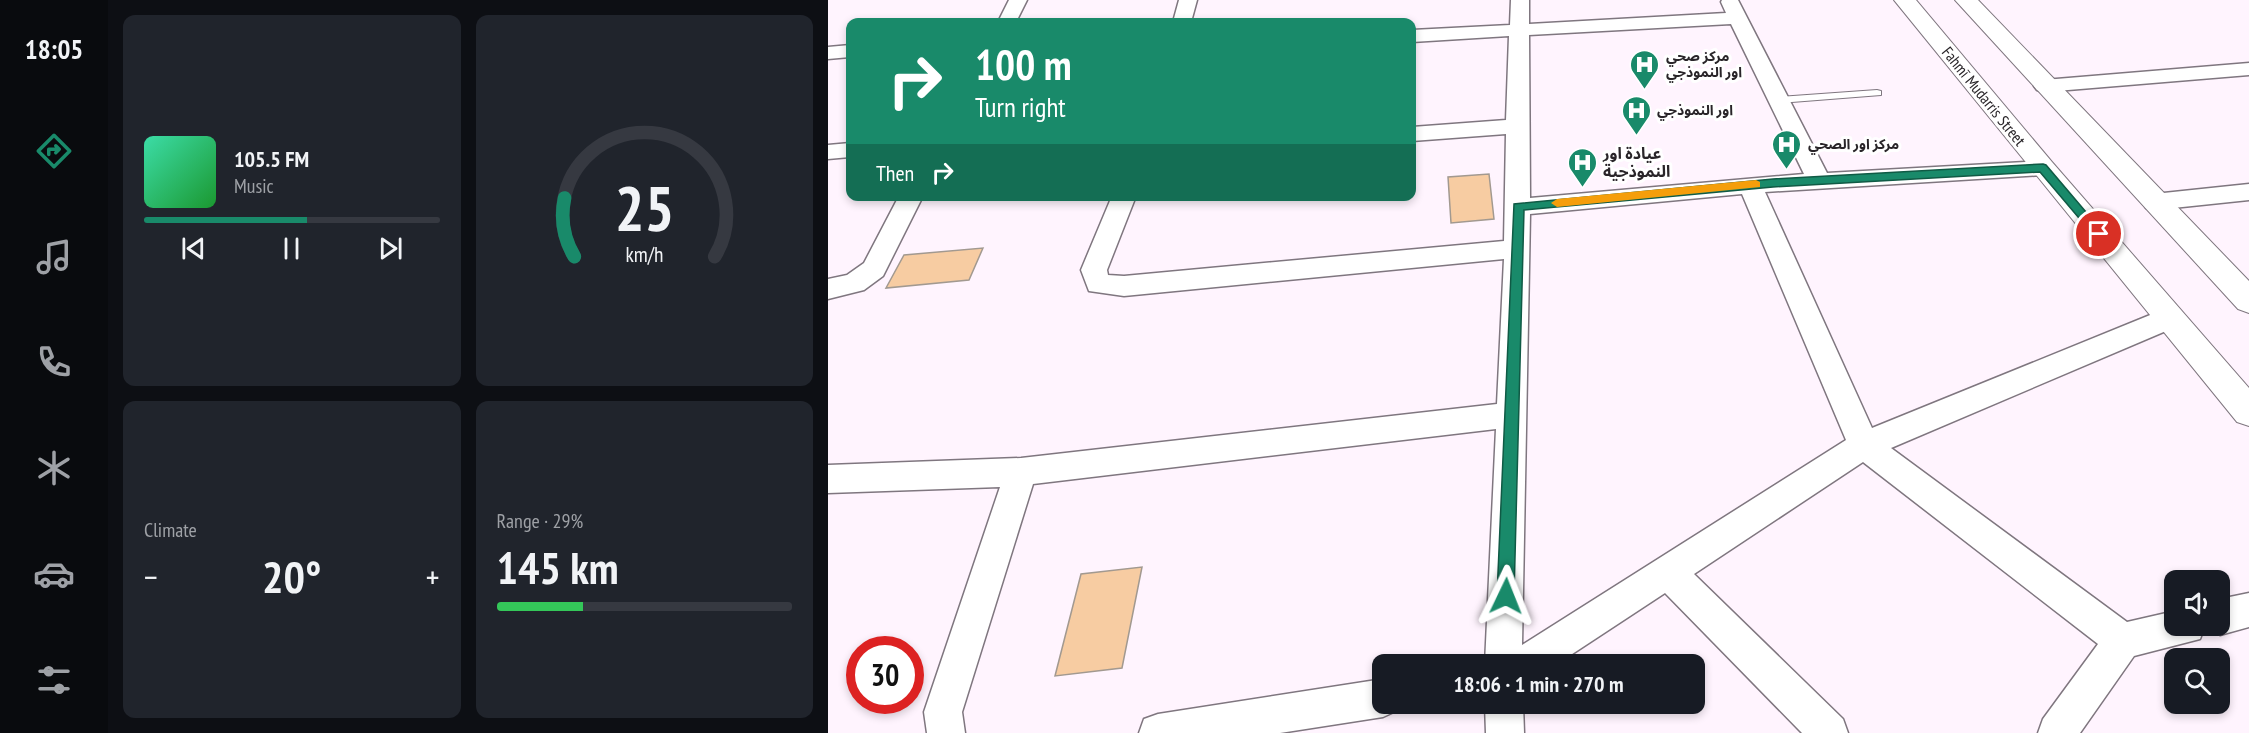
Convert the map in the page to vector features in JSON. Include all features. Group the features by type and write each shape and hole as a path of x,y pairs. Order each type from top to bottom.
{"street":[{"path":"1009,18 1018,0"},
{"path":"1183,18 1188,0"},
{"path":"1503,654 1518,207 1520,0"},
{"name":"Fahmī Mudarris Street","path":"1905,0 2249,412"},
{"path":"1966,0 2044,86 2249,301"},
{"path":"1416,36 1518,30 1733,9 1819,180"},
{"path":"828,52 846,51"},
{"path":"2044,86 2249,69"},
{"path":"1416,134 1517,126"},
{"path":"828,152 846,150"},
{"path":"1518,207 1750,185 2043,168"},
{"path":"1750,185 1864,445 2123,641"},
{"path":"2154,202 2249,192"},
{"path":"828,290 855,283 874,269 908,201"},
{"path":"1122,201 1094,270 1098,284 1124,286 1515,249"},
{"path":"1541,654 1864,445 2170,318"},
{"path":"828,479 1021,472 1512,415"},
{"path":"946,733 943,712 1021,472"},
{"path":"1668,572 1829,733"},
{"path":"2230,615 2249,610"},
{"path":"2057,733 2123,641 2164,631"},
{"path":"1158,733 1372,700"},
{"path":"1504,714 1505,733"}],"lane":[{"path":"1779,100 1877,93"}],"building":[{"path":"1489,174 1494,219 1451,223 1448,177"},
{"path":"983,248 969,280 886,288 904,255"},
{"path":"1142,567 1122,668 1055,676 1081,574"}],"slow traffic":[{"path":"1557,203 1756,184"}],"place":[{"name":"مركز صحي اور النموذجي","path":"1645,90"},
{"name":"اور النموذجي","path":"1636,136"},
{"name":"مركز اور الصحي","path":"1787,170"},
{"name":"عيادة اور النموذجية","path":"1582,188"}],"route":[{"path":"1506,596 1518,207 1773,183 2043,168 2099,234"}]}
